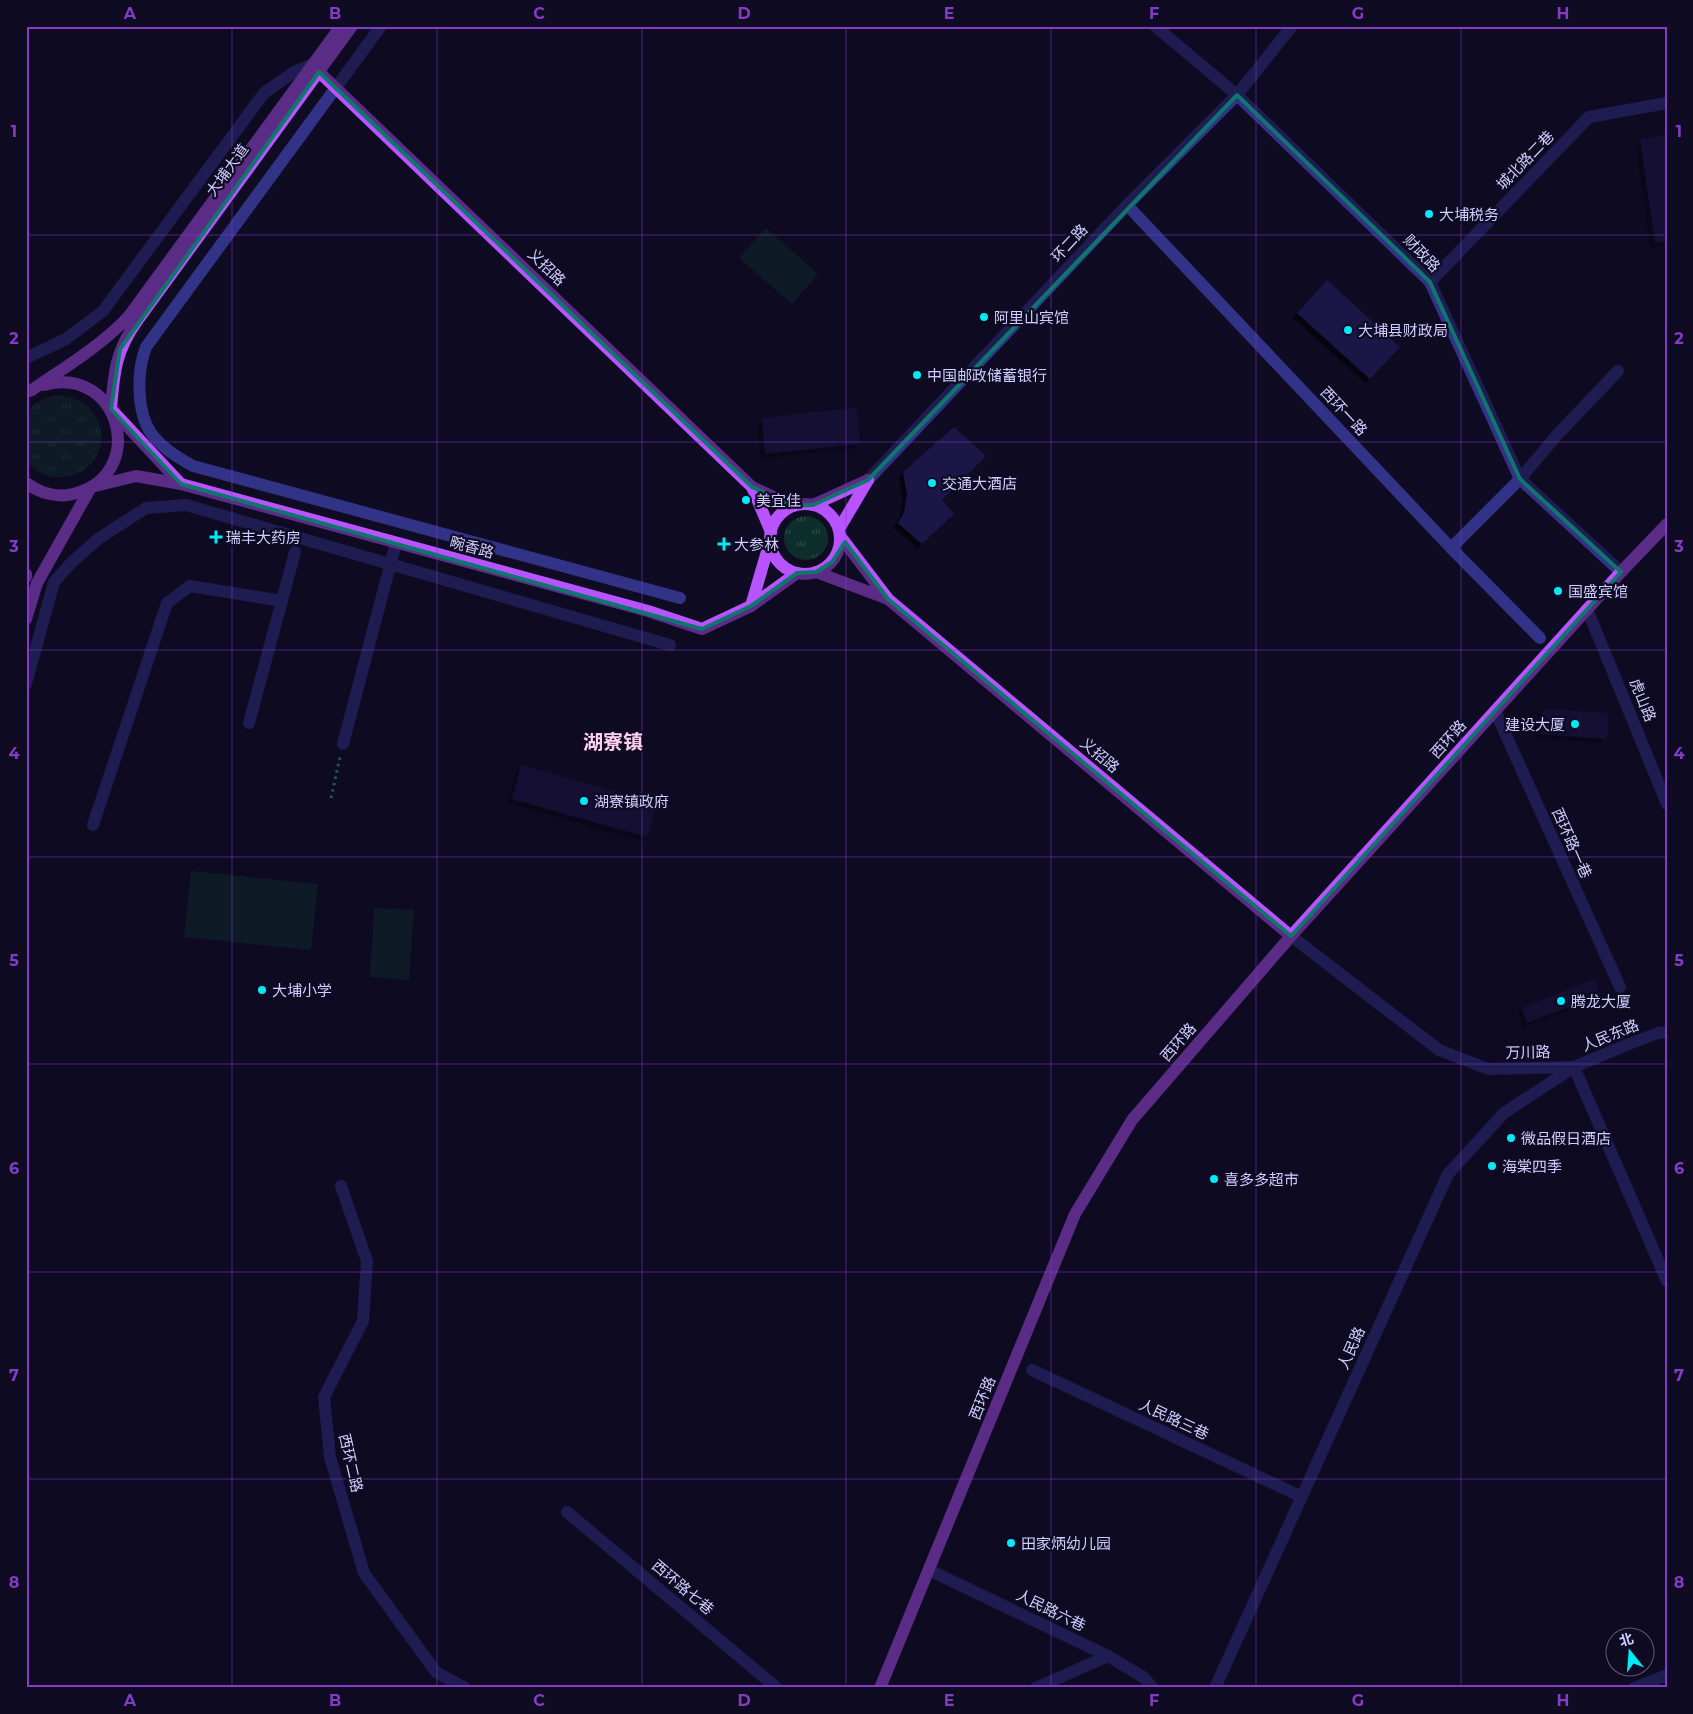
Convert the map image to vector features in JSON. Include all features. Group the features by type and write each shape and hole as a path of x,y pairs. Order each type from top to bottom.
{"main road":[{"name":"大埔大道","path":"316,68 341,26"},
{"name":"大埔大道","path":"122,331 316,68 352,26"},
{"name":"义招路","path":"316,68 752,487"},
{"path":"28,392 122,331"},
{"path":"26,619 29,577 91,487 100,481 107,472 117,452 118,430 111,409 122,331"},
{"path":"28,392 53,382 75,383 95,393 182,484"},
{"name":"畹香路","path":"26,483 37,490 59,495 70,495 91,487 136,476 182,484 648,611 702,629 751,606 797,573"},
{"path":"752,487 771,536 775,557 781,565 791,571 802,574 816,572 832,562 838,553 840,532 868,480"},
{"path":"813,505 868,480"},
{"path":"752,487 793,506"},
{"path":"751,606 773,525 779,516 793,506 809,504 820,507 836,521 840,532 888,599"},
{"name":"西环路","path":"880,1688 1075,1214 1132,1120 1291,936 1621,572 1667,524"},
{"path":"816,572 888,599"},
{"name":"义招路","path":"888,599 1291,936"}],"street":[{"path":"381,26 146,347 141,360 139,380 141,405 150,432 171,454 193,466 680,598"},
{"name":"财政路","path":"1155,26 1237,95 1430,282 1520,479 1621,572"},
{"name":"环二路","path":"868,480 1127,205 1237,95 1292,26"},
{"path":"26,358 66,339 103,311 264,93 294,72 316,68"},
{"name":"城北路二巷","path":"1430,282 1589,117 1667,103"},
{"name":"西环一路","path":"1127,205 1451,548 1540,638"},
{"path":"1451,548 1520,479 1557,435 1618,372"},
{"path":"26,684 54,582 72,562 98,539 146,508 186,505 670,645"},
{"path":"342,744 396,543"},
{"path":"249,723 295,552"},
{"path":"93,825 167,603 190,586 282,601"},
{"name":"虎山路","path":"1588,609 1667,804"},
{"name":"西环路一巷","path":"1495,712 1620,987"},
{"name":"万川路","path":"1291,936 1439,1050 1488,1069 1574,1067"},
{"name":"人民东路","path":"1574,1067 1664,1030"},
{"path":"1574,1067 1667,1281"},
{"name":"人民路","path":"1215,1688 1448,1174 1504,1113 1574,1067"},
{"name":"西环二路","path":"341,1186 367,1261 363,1321 324,1397 330,1457 364,1572 436,1672 465,1688"},
{"name":"人民路三巷","path":"1032,1370 1302,1497"},
{"name":"西环路七巷","path":"567,1512 777,1688"},
{"name":"人民路六巷","path":"929,1570 1108,1656 1142,1677 1154,1688"},
{"path":"1036,1688 1108,1656"},
{"path":"1634,1688 1667,1675"}],"path":[{"path":"331,798 342,744"}],"highlighted area":[{"path":"319,72 752,487 793,506 813,505 868,480 1237,95 1430,282 1520,479 1621,572 1291,936 888,599 845,542 832,562 816,572 797,573 751,606 702,629 181,484 111,409 120,349"}],"green space":[{"path":"766,228 818,274 792,304 739,258"},
{"path":"57,395 77,400 91,410 99,424 101,439 98,454 89,466 74,475 55,477 39,472 26,460 26,413 40,401"},
{"path":"810,516 822,522 827,529 827,547 822,554 815,559 802,560 794,557 787,550 784,534 787,526 794,519"},
{"path":"191,871 318,884 311,950 184,937"},
{"path":"374,908 414,910 409,980 370,977"}],"building":[{"path":"1667,135 1667,241 1655,243 1640,139"},
{"name":"大埔县财政局","path":"1327,280 1400,347 1370,379 1297,313"},
{"path":"857,408 860,444 765,454 762,418"},
{"name":"交通大酒店","path":"954,427 986,456 942,500 954,514 922,544 898,523 904,513 907,494 903,472"},
{"name":"建设大厦","path":"1543,709 1609,713 1607,739 1541,734"},
{"name":"湖寮镇政府","path":"521,765 657,803 647,837 512,799"},
{"name":"腾龙大厦","path":"1594,979 1600,995 1527,1023 1522,1008"}],"place":[{"name":"大埔税务","path":"1429,214"},
{"name":"阿里山宾馆","path":"984,317"},
{"name":"大埔县财政局","path":"1348,330"},
{"name":"中国邮政储蓄银行","path":"917,375"},
{"name":"交通大酒店","path":"932,483"},
{"name":"美宜佳","path":"746,500"},
{"name":"瑞丰大药房","path":"216,537"},
{"name":"大参林","path":"724,544"},
{"name":"国盛宾馆","path":"1558,591"},
{"name":"建设大厦","path":"1575,724"},
{"name":"湖寮镇政府","path":"584,801"},
{"name":"大埔小学","path":"262,990"},
{"name":"腾龙大厦","path":"1561,1001"},
{"name":"微品假日酒店","path":"1511,1138"},
{"name":"海棠四季","path":"1492,1166"},
{"name":"喜多多超市","path":"1214,1179"},
{"name":"田家炳幼儿园","path":"1011,1543"}],"district":[{"name":"湖寮镇","path":"613,742"}]}
